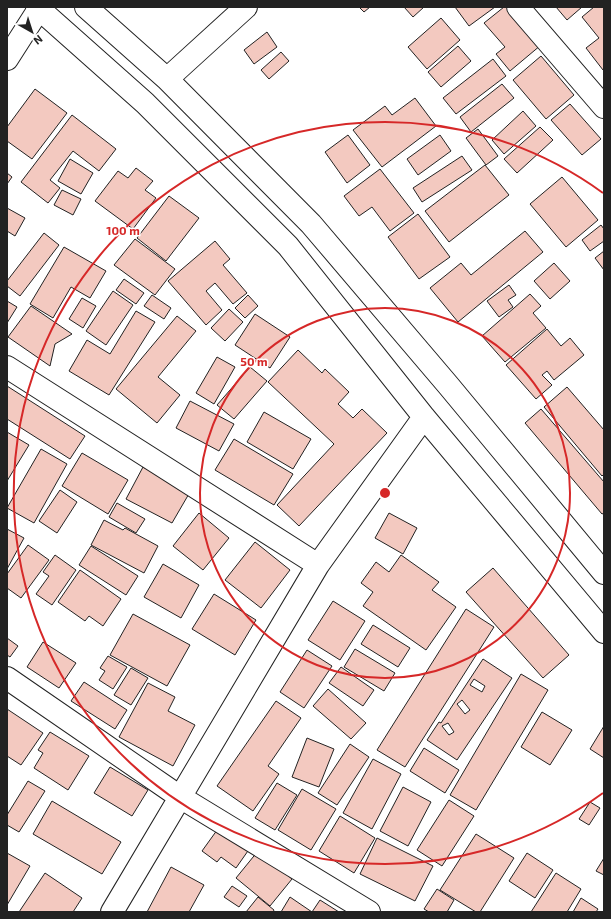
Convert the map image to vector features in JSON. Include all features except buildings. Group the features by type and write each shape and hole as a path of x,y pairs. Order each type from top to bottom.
{"street":[{"path":"86,7 167,79 311,224 600,561"},
{"path":"167,79 246,7"},
{"path":"518,7 604,107"},
{"path":"7,59 38,8 145,103 288,246 424,417 604,632"},
{"path":"7,367 318,564"},
{"path":"112,912 318,564 424,417"},
{"path":"7,678 180,797 369,912"}]}
